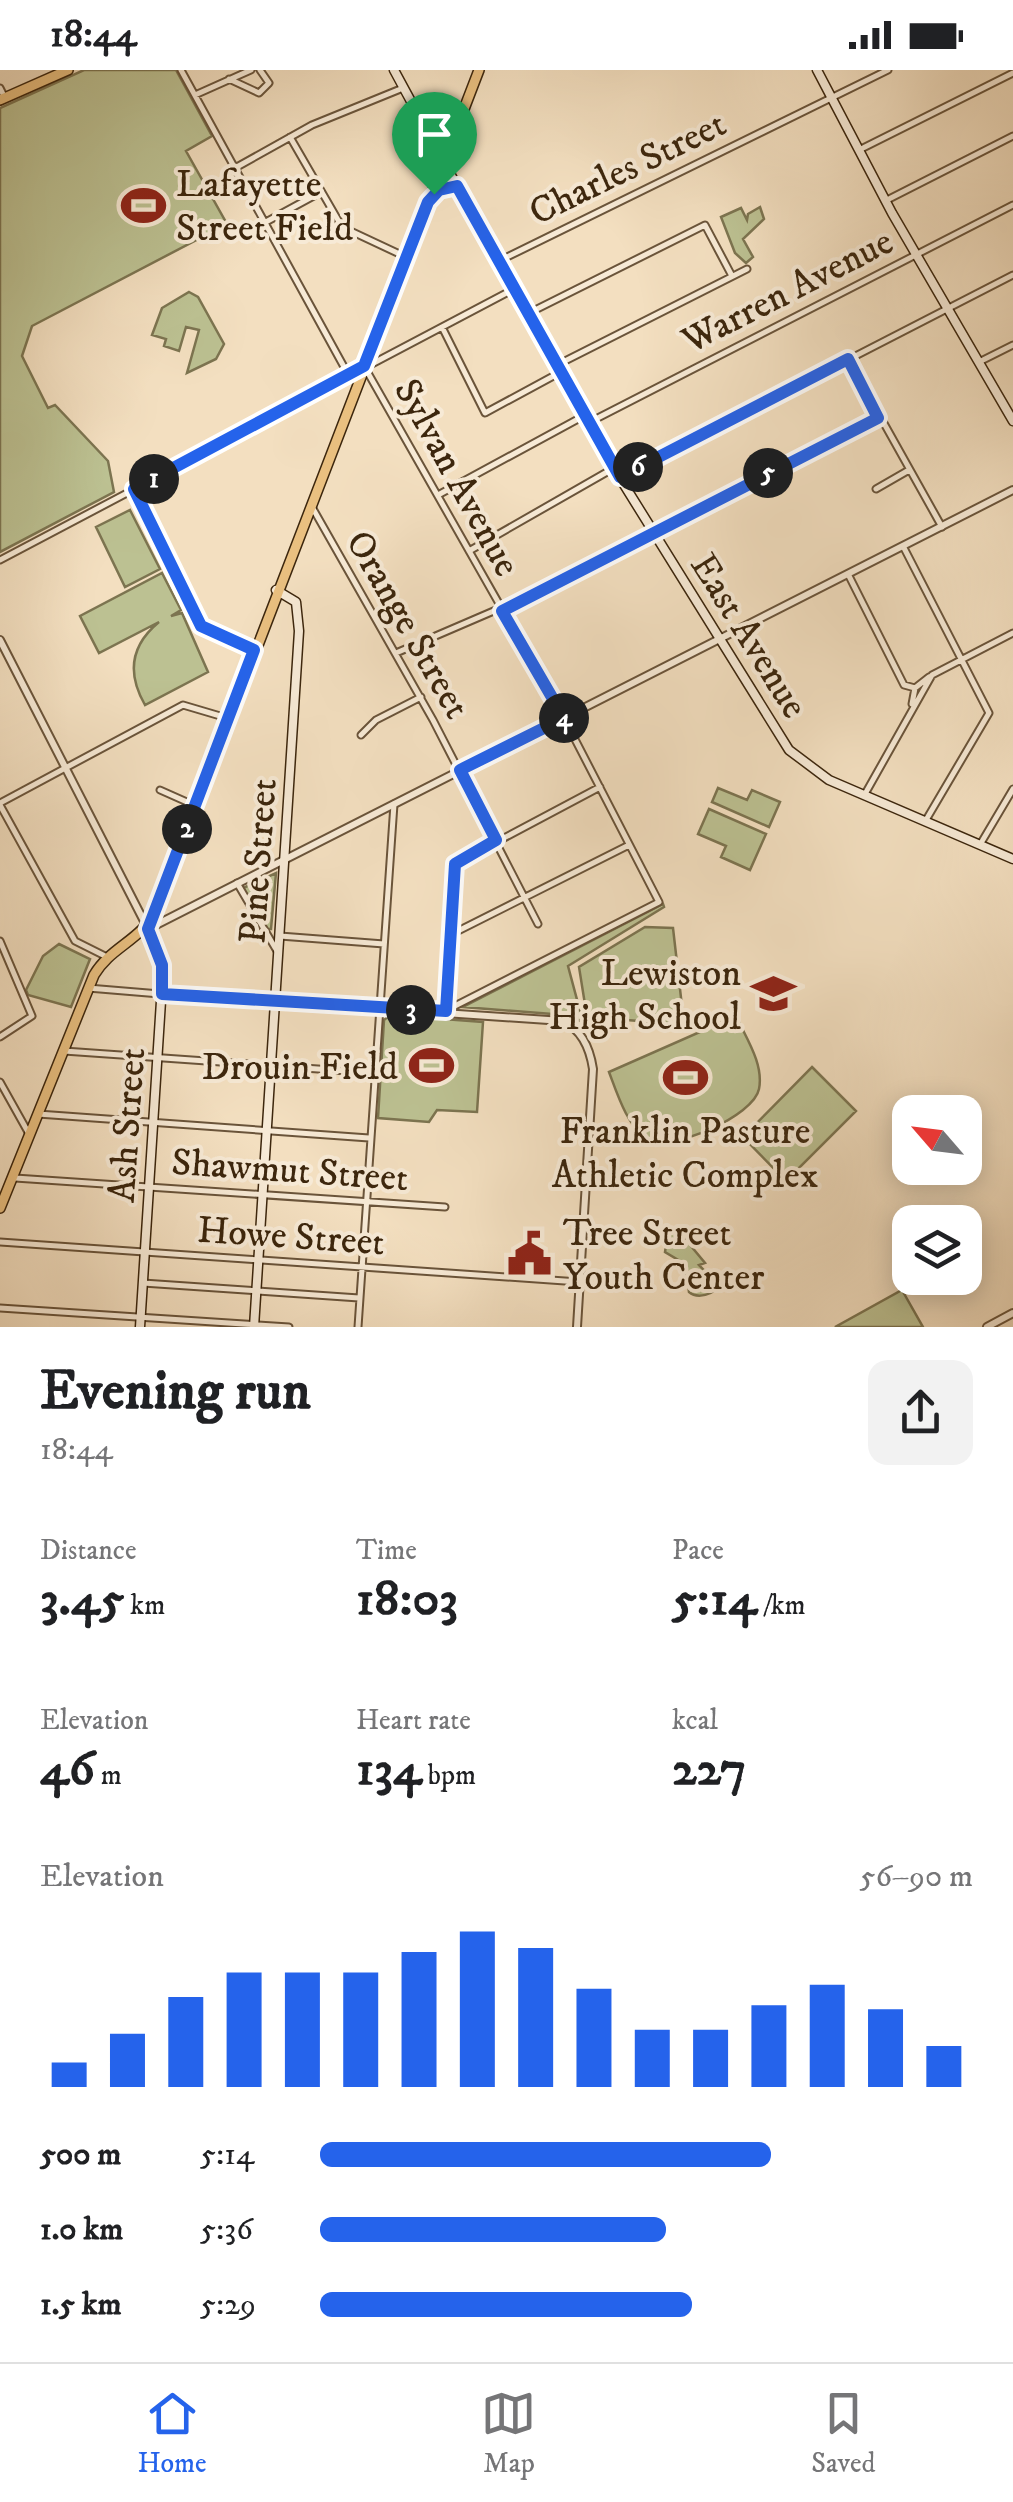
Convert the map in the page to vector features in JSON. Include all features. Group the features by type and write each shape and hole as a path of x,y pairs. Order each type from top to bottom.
{"main road":[{"path":"2,95 68,70"},
{"name":"East Avenue","path":"394,70 584,420 796,758 812,771 1013,859"},
{"path":"0,1208 88,988 107,957 148,929 479,70"},
{"path":"817,70 886,201 1012,418"},
{"path":"428,202 439,190 457,186"},
{"name":"Pine Street","path":"254,1326 298,611 293,598 276,590"},
{"name":"Ash Street","path":"140,1327 162,994 162,965 148,929"}],"street":[{"path":"181,70 349,376"},
{"path":"195,94 251,70"},
{"path":"228,79 258,93 269,82 260,70"},
{"name":"Charles Street","path":"499,262 888,70"},
{"path":"859,150 1013,72"},
{"path":"236,168 290,136 403,88"},
{"path":"290,136 342,227 406,257"},
{"path":"886,201 1013,136"},
{"path":"264,223 321,192"},
{"name":"Warren Avenue","path":"438,494 1013,205"},
{"path":"527,314 704,225 732,276"},
{"path":"442,326 484,413 747,269"},
{"path":"620,477 1013,275"},
{"path":"0,560 514,289"},
{"path":"979,362 1013,344"},
{"path":"848,359 942,526"},
{"name":"Sylvan Avenue","path":"364,366 564,718 658,902 446,1011"},
{"path":"396,654 496,610 502,611 878,418"},
{"path":"468,550 614,468"},
{"path":"876,489 909,470"},
{"path":"134,489 201,626 254,650"},
{"path":"0,640 148,929 1013,490"},
{"name":"Orange Street","path":"310,505 460,770 538,924"},
{"path":"904,546 989,713 926,820"},
{"path":"848,574 904,685 915,688"},
{"path":"911,708 915,688 932,675 1013,633"},
{"path":"865,794 932,675"},
{"path":"362,734 376,720 420,697"},
{"path":"107,957 74,941 0,804 183,705 227,718"},
{"path":"446,1011 455,864 600,787"},
{"path":"981,843 1013,789"},
{"path":"160,790 196,806"},
{"path":"358,1327 394,804"},
{"path":"450,935 629,845"},
{"path":"237,883 279,953"},
{"path":"280,936 384,944"},
{"path":"0,942 32,1016 0,1037"},
{"path":"88,988 446,1011 562,1022 575,1028 588,1047 593,1077 576,1327"},
{"path":"64,1051 375,1073"},
{"path":"0,1082 30,1134"},
{"path":"38,1114 370,1138"},
{"name":"Shawmut Street","path":"12,1178 445,1208"},
{"name":"Howe Street","path":"0,1242 579,1282"},
{"path":"143,1282 360,1298"},
{"path":"0,1308 289,1327"},
{"path":"986,1327 1013,1313"}],"green space":[{"path":"84,70 176,70 212,136 186,151 227,224 32,326 22,356 48,408 55,405 108,461 114,492 0,552 0,108"},
{"path":"760,207 764,219 743,239 753,257 746,263 735,253 721,217 741,208 747,220 748,214"},
{"path":"189,292 198,297 224,344 216,359 187,373 199,330 186,327 179,351 164,346 166,339 152,335 162,308"},
{"path":"130,510 160,569 125,587 96,527"},
{"path":"162,573 181,610 171,616 182,613 208,672 145,705 135,681 134,660 142,640 159,622 99,653 80,616"},
{"path":"718,788 747,800 752,790 780,802 769,827 712,802"},
{"path":"709,809 766,834 750,870 721,857 726,846 698,834"},
{"path":"276,873 271,929 267,929 243,888"},
{"path":"663,904 664,907 568,966 583,1022 565,1015 463,1007"},
{"path":"645,927 673,928 683,1015 676,1023 587,1017 579,967"},
{"path":"59,944 90,959 71,1007 28,995 26,990 43,956"},
{"name":"Drouin Field","path":"390,1015 483,1022 477,1112 437,1110 429,1122 378,1118 384,1020"},
{"name":"Franklin Pasture Athletic Complex","path":"736,1016 759,1070 759,1089 754,1099 710,1129 674,1141 647,1139 628,1118 609,1072"},
{"path":"812,1067 856,1111 786,1181 743,1137"},
{"path":"676,1228 705,1263 699,1265 718,1285 710,1293 689,1292 685,1264 665,1252 667,1238"},
{"path":"893,1295 905,1295 923,1327 835,1327"}],"place":[{"name":"Lafayette Street Field","path":"143,205"},
{"name":"Lewiston High School","path":"774,994"},
{"name":"Drouin Field","path":"431,1066"},
{"name":"Franklin Pasture Athletic Complex","path":"685,1078"},
{"name":"Tree Street Youth Center","path":"530,1254"}],"route":[{"path":"457,186 582,417 620,477 848,359 878,418 502,611 564,718 460,770 496,840 455,864 446,1011 162,994 162,965 148,929 254,650 201,626 134,489 364,366 434,194 457,186"}]}
